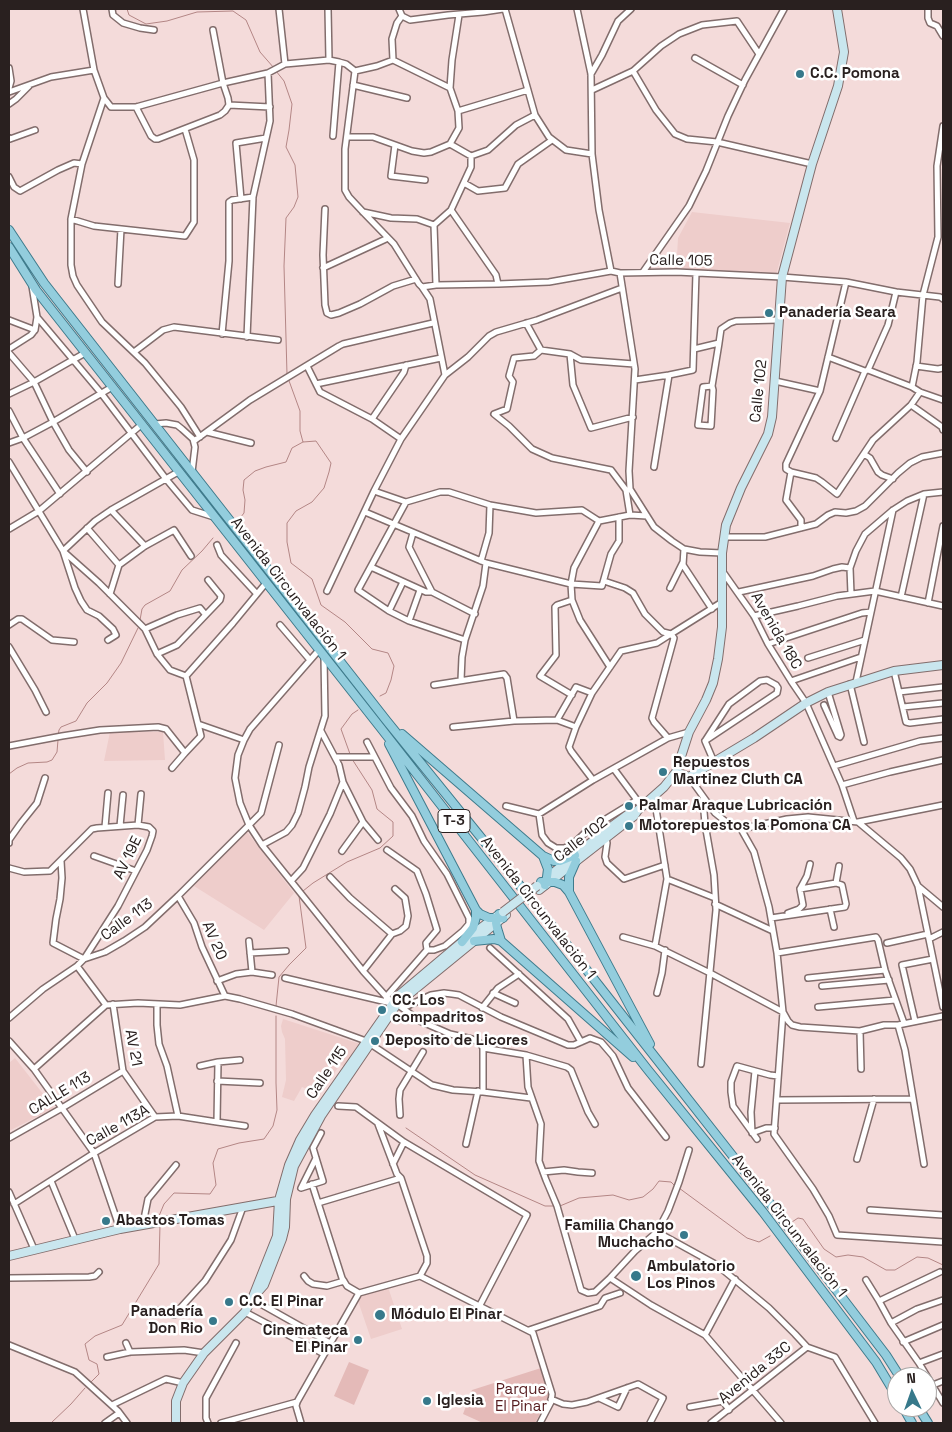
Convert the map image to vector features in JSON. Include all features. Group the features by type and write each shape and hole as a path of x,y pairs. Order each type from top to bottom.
{"main road":[{"name":"Calle 102","path":"576,858 634,816 639,809 664,787 676,772 689,732 713,683 722,626 722,553 726,525 741,488 768,434 772,417 782,277 812,164 838,86 844,52 838,9"},
{"name":"Avenida Circunvalación 1","path":"9,230 44,283 386,720 538,908 772,1206 894,1367"},
{"name":"Avenida Circunvalación 1","path":"9,247 31,282 85,354 648,1070 763,1212 876,1362 887,1380"},
{"path":"676,772 689,777 754,738 806,703 828,692 894,671 943,664"},
{"path":"386,720 543,856 560,861 576,858"},
{"path":"380,727 476,910 480,914 500,917 497,932 501,941 648,1070"},
{"name":"Calle 102","path":"500,917 630,813 639,809"},
{"path":"543,856 548,869 543,884 559,883 569,892 659,1062"},
{"path":"569,892 569,877 576,858"},
{"path":"462,942 473,928 476,910"},
{"name":"Calle 115","path":"395,1003 474,941 500,917"},
{"name":"Calle 115","path":"176,1423 176,1401 183,1383 204,1353 245,1312 252,1300 277,1236 289,1166 300,1140 316,1114 399,995 462,942 500,917"},
{"path":"474,941 494,939 501,941"},
{"path":"9,1256 143,1224 282,1200"}],"street":[{"path":"82,9 94,70 104,98 111,107 136,107 270,72 282,66 329,60 346,64 354,71"},
{"path":"112,9 113,15 123,23 154,30"},
{"path":"279,9 282,66"},
{"path":"328,9 329,60"},
{"path":"398,9 402,16 410,20 447,12 459,15 504,9 534,116 549,138 566,150 592,154"},
{"path":"577,9 591,74 592,154 611,272"},
{"path":"591,74 618,20 630,9"},
{"path":"643,272 689,206 706,171 742,85 784,9"},
{"path":"928,9 930,23 937,26 943,36"},
{"path":"347,137 373,137 419,152 428,153 450,144 459,128 458,112 450,88 459,15"},
{"path":"394,60 392,39 402,16"},
{"path":"592,90 633,71 661,46 679,34 702,26 737,21 759,54"},
{"path":"937,26 943,24"},
{"path":"136,107 151,136 155,139 220,115 225,111 229,106 228,98 223,83 213,30"},
{"path":"695,58 742,85"},
{"path":"354,71 371,68 394,60 450,88"},
{"path":"334,136 340,62"},
{"path":"9,68 11,81 9,88"},
{"path":"9,92 50,77 94,70"},
{"path":"354,71 345,149 345,190 349,197 394,244 430,299 445,375"},
{"path":"633,71 656,110 675,134 687,139 718,142 812,164"},
{"path":"247,337 253,197 270,121 270,72"},
{"path":"9,104 31,84"},
{"path":"353,85 407,98"},
{"path":"458,112 528,90"},
{"path":"104,98 82,164 71,219 72,265 77,285 102,322 145,363 182,408 200,436"},
{"path":"229,106 270,107"},
{"path":"450,144 471,156 488,150 516,125 534,116"},
{"path":"912,387 923,295 941,237 937,166 943,126"},
{"path":"71,219 94,226 185,236 194,222 194,160 185,129"},
{"path":"9,138 10,140 35,130"},
{"path":"241,199 236,143 266,138"},
{"path":"464,183 478,191 505,188 518,164 552,140"},
{"path":"395,145 391,176 425,180"},
{"path":"434,225 451,210 471,167 471,156"},
{"path":"9,177 14,187 20,191 74,163 82,164"},
{"path":"938,188 943,185"},
{"path":"222,334 229,261 229,204 230,200 253,197"},
{"path":"326,209 323,268 388,238"},
{"path":"451,210 496,275 498,284"},
{"path":"363,212 391,218 417,219 434,225"},
{"path":"434,225 436,285"},
{"path":"118,284 121,229"},
{"name":"Calle 105","path":"323,268 325,309 331,315 360,304 393,286 419,283 436,285 549,282 611,272 696,273 846,282 943,299"},
{"path":"620,273 636,369 628,489 630,515"},
{"path":"635,380 693,370 696,273"},
{"path":"9,349 31,335 35,330 37,317 31,282"},
{"path":"846,282 820,391 786,464 786,469 816,478 837,494 873,440 911,405 920,392"},
{"path":"327,591 374,491 401,439 445,375 468,357 489,336 503,329 537,320 622,288"},
{"path":"836,438 888,325 896,292"},
{"path":"37,317 101,393 192,510 214,517"},
{"path":"9,320 35,330"},
{"path":"712,386 703,387 698,425 711,426 714,390 712,386 721,329 736,321 779,320"},
{"path":"526,322 541,350"},
{"path":"194,441 250,400 344,344 434,323"},
{"path":"134,352 163,330 170,328 278,340"},
{"path":"694,349 719,342"},
{"path":"634,364 581,360 570,354 541,350 534,356 514,358 509,376 513,382 506,409 494,414 510,426 532,448 552,458 611,470 628,489 654,527 684,549 722,553"},
{"path":"9,353 34,382 69,450 86,472"},
{"path":"9,394 85,354"},
{"path":"570,354 573,385 591,428 633,418"},
{"path":"828,357 943,400"},
{"path":"316,384 441,358"},
{"path":"372,419 404,372 406,365"},
{"path":"307,366 320,392 372,419 401,439"},
{"path":"916,366 943,368"},
{"path":"654,467 669,375"},
{"path":"775,381 820,391"},
{"path":"9,443 23,438 53,422 112,387"},
{"path":"911,405 942,427 943,430"},
{"path":"9,411 23,438 60,494"},
{"path":"155,424 177,425 194,441 192,472"},
{"path":"9,529 39,511 141,425"},
{"path":"207,432 251,443"},
{"path":"725,537 765,537 816,524 835,512 846,513 860,508 865,506 892,478 910,463 922,457 943,453"},
{"path":"864,454 870,458 882,476 892,478"},
{"path":"9,465 63,551 81,601 87,610 99,616 116,635 108,640"},
{"path":"63,551 95,521 178,472"},
{"path":"791,472 786,500 798,514 802,528"},
{"path":"374,491 406,502 444,492 490,505 536,513 579,509 599,521 619,516 647,516"},
{"path":"851,594 850,568 856,551 866,534 907,500 924,494 943,492"},
{"path":"901,597 924,494"},
{"path":"406,502 358,590 389,611 409,621 465,640"},
{"path":"461,680 465,640 483,586 483,562 489,533 490,505"},
{"path":"112,510 145,546"},
{"path":"864,742 853,683 862,657 893,510"},
{"path":"365,512 483,562 571,584 602,586 612,554 619,541 619,516"},
{"path":"599,521 574,568 571,584 572,600 580,620 610,668"},
{"path":"928,603 943,526"},
{"path":"87,528 119,565"},
{"path":"110,594 119,565 145,546 174,530 191,556"},
{"path":"413,533 409,547 432,592"},
{"path":"217,545 222,554 258,594"},
{"path":"684,549 683,565 712,609"},
{"path":"63,551 145,629 157,654 170,670 186,676"},
{"path":"670,588 683,562"},
{"path":"371,567 420,590 432,592 475,614"},
{"path":"739,592 813,576 842,567 850,568"},
{"name":"Avenida 18C","path":"722,572 739,592 768,644 806,703 856,822"},
{"path":"157,654 177,645 220,600 221,596 208,580"},
{"path":"604,581 633,593 645,614 663,632 671,634 674,638 652,718 668,738"},
{"path":"389,611 403,582"},
{"path":"186,676 266,583"},
{"path":"409,621 420,590"},
{"path":"754,616 837,596 875,591 943,606"},
{"path":"572,600 556,606 556,655 540,676 572,694"},
{"path":"593,780 570,748 576,727 592,693 621,651 657,643 722,602"},
{"path":"145,629 177,615 200,608 205,614"},
{"path":"768,644 862,613 871,612"},
{"path":"9,625 18,618 22,619 52,640 74,642"},
{"path":"280,625 310,660"},
{"path":"808,658 865,640"},
{"path":"9,647 46,712"},
{"path":"262,845 286,832 298,813 309,767 325,716 322,653 310,660 250,729 244,740 238,755 235,778 240,803 249,825 262,845 363,971 395,1003 420,1021 450,1034 472,1039 483,1048 526,1055 567,1067 571,1070 588,1112 595,1124"},
{"path":"791,681 862,657"},
{"path":"894,671 908,723 943,719"},
{"path":"434,685 504,674 507,678 514,721"},
{"path":"172,768 201,736 186,676"},
{"path":"767,680 776,685 778,688 777,693 705,741 729,704 760,681 767,680"},
{"path":"557,720 576,687 592,693"},
{"path":"899,692 943,687"},
{"path":"824,705 838,736 841,736 828,692"},
{"path":"903,707 943,703"},
{"path":"453,727 514,721 557,720 576,727"},
{"path":"198,724 244,740"},
{"path":"9,746 100,730 158,727 166,729 185,753"},
{"path":"321,731 339,765 343,782 363,822 378,840"},
{"path":"506,806 538,814 593,780 668,738 689,732"},
{"path":"834,766 920,741 943,738"},
{"path":"705,741 714,762"},
{"path":"367,742 391,788 412,816 424,841 447,874 469,918 468,924 463,931 445,946 434,950 427,950"},
{"name":"Calle 113","path":"9,1018 42,989 77,966 84,959 105,952 145,926 178,896 261,813 279,745"},
{"path":"335,757 374,757"},
{"path":"842,785 943,760"},
{"path":"614,769 637,800 639,809"},
{"path":"689,777 715,813 725,821 741,829 754,852 771,918 777,953 783,1012 774,1134 830,1216 837,1235 943,1242"},
{"path":"9,843 9,840 37,803 45,778"},
{"path":"291,881 303,868 330,814 343,782"},
{"path":"105,827 108,793"},
{"path":"138,825 141,794"},
{"path":"120,826 123,795"},
{"path":"654,796 667,879 655,946"},
{"path":"701,1064 715,901 714,875 705,824 703,798"},
{"path":"538,814 542,835 548,843 556,848 564,848 572,845 588,830 637,800"},
{"path":"741,829 787,819 808,817 856,822 943,805"},
{"path":"342,851 363,822"},
{"path":"856,822 901,858 910,869 918,886 943,1007"},
{"name":"AV 19E","path":"9,868 24,872 50,871 92,829 138,825 153,831 147,850 118,906 84,959"},
{"path":"606,838 605,857 607,863 624,879 665,865"},
{"path":"387,850 417,871 437,927 436,932 426,943 427,950 395,1003"},
{"path":"94,856 136,871"},
{"path":"61,861 60,899 53,943 84,959"},
{"path":"786,915 803,904 800,888 807,876 810,864"},
{"path":"836,883 839,866"},
{"path":"330,877 350,898 392,934"},
{"path":"667,879 715,901 773,932"},
{"path":"771,918 846,905 842,885 836,883 800,888"},
{"path":"918,886 943,907"},
{"path":"363,971 392,934 406,926 408,916 404,898 395,889"},
{"name":"AV 20","path":"178,896 194,923 224,996"},
{"path":"830,908 834,927"},
{"path":"887,943 943,932"},
{"path":"623,937 665,950 710,972 783,1012 792,1025 800,1027 860,1031 884,1025 901,1024 943,1016"},
{"path":"777,953 875,937 878,940 901,1024 924,1164"},
{"path":"249,941 252,972"},
{"path":"490,948 568,1019 581,1042"},
{"path":"657,994 665,950"},
{"path":"250,953 286,951"},
{"path":"915,1021 902,965 933,959"},
{"path":"77,966 106,1005"},
{"path":"808,978 885,970"},
{"path":"218,981 236,974 252,972 272,976"},
{"path":"482,1008 493,993 520,974"},
{"path":"285,978 395,1003 444,993 459,995 501,1017 568,1045 574,1045 590,1038 601,1042 613,1056 628,1088 666,1137"},
{"path":"822,986 888,980"},
{"path":"493,993 515,1003"},
{"path":"34,1070 106,1005 180,1005 224,996 292,1014 368,1042 432,1085 453,1090 481,1091 531,1098"},
{"path":"818,1007 895,1000"},
{"name":"AV 21","path":"113,1004 123,1071 155,1117"},
{"path":"157,1004 159,1044 167,1066 178,1116"},
{"path":"860,1031 861,1069"},
{"path":"9,1042 34,1070 94,1153 120,1229"},
{"path":"466,1144 481,1091 483,1048"},
{"path":"400,1115 400,1090 423,1052"},
{"path":"526,1055 528,1087 540,1124 539,1160 557,1206 581,1290 588,1293 595,1292 634,1250 657,1232 668,1211 689,1150"},
{"path":"200,1066 240,1060"},
{"path":"217,1122 218,1062"},
{"path":"757,1140 733,1106 731,1082 737,1066 770,1076 778,1076"},
{"name":"CALLE 113","path":"9,1138 123,1071"},
{"path":"752,1133 751,1112 755,1071"},
{"path":"217,1081 260,1083"},
{"path":"777,1100 914,1099"},
{"path":"857,1159 874,1100"},
{"path":"338,1106 356,1107 404,1142 527,1215 480,1305"},
{"name":"Calle 113A","path":"14,1204 155,1117 178,1116 245,1126"},
{"path":"378,1123 397,1174 401,1178 427,1256 427,1263 420,1276"},
{"path":"752,1133 766,1128 775,1128"},
{"path":"316,1158 300,1188 323,1181 313,1148 322,1133"},
{"path":"393,1164 404,1142"},
{"path":"143,1224 148,1199 176,1165"},
{"path":"543,1172 564,1170 592,1173"},
{"path":"318,1203 401,1178"},
{"path":"51,1181 75,1239"},
{"path":"312,1184 344,1282 359,1293"},
{"path":"9,1192 34,1249"},
{"path":"160,1310 174,1315 205,1281 231,1240 244,1206"},
{"path":"870,1210 943,1215"},
{"name":"Avenida 33C","path":"657,1232 717,1265 769,1308 807,1347 712,1423"},
{"path":"9,1278 89,1277 95,1276 99,1272"},
{"path":"879,1301 940,1272"},
{"path":"304,1276 313,1284 327,1286 344,1282"},
{"path":"301,1423 296,1406 297,1402 359,1293 420,1276 533,1332 552,1394 551,1402 540,1423"},
{"path":"610,1278 651,1305 705,1336 781,1423"},
{"path":"705,1336 735,1279"},
{"path":"866,1280 903,1342 922,1367"},
{"path":"529,1330 600,1306 605,1298 620,1293"},
{"path":"252,1300 330,1343"},
{"path":"891,1323 917,1309 943,1300"},
{"path":"245,1312 324,1354"},
{"path":"903,1342 943,1325"},
{"path":"126,1343 130,1352"},
{"path":"208,1423 206,1418 206,1398 236,1343"},
{"path":"9,1345 75,1372 112,1405 127,1423"},
{"path":"807,1347 835,1358 876,1423"},
{"path":"107,1357 130,1352 184,1350 204,1353"},
{"path":"919,1363 943,1354"},
{"path":"112,1405 166,1379 183,1383"},
{"path":"551,1399 563,1404 572,1405 638,1384 663,1398 650,1423"},
{"path":"598,1398 618,1407 628,1388"},
{"path":"690,1407 722,1401 729,1410"},
{"path":"221,1423 297,1402"},
{"path":"105,1423 119,1413"}],"shaded area":[{"path":"692,212 790,223 776,275 676,274 678,238"},
{"path":"110,732 163,732 165,760 104,761"},
{"path":"247,832 294,893 264,930 194,886"},
{"path":"283,1019 360,1044 344,1066 340,1065 319,1094 302,1087 294,1101 282,1097 286,1080 285,1039 281,1026"},
{"path":"15,1058 54,1108 9,1131 9,1063"},
{"name":"Módulo El Pinar","path":"388,1287 402,1329 371,1339 358,1301 360,1295"}],"green space":[{"path":"349,1362 369,1370 354,1405 334,1396"},
{"name":"Parque El Pinar","path":"541,1368 548,1400 535,1423 483,1423 463,1414 472,1390"}],"waterway":[{"path":"127,9 129,15 146,24 167,21 197,12 233,11 246,20 260,52 274,68"},
{"path":"276,71 284,81 292,104 286,147 295,165 298,197 286,218 284,266 287,374"},
{"path":"288,378 300,411 300,431 303,442 316,441 331,463 324,488 312,502 296,511 287,523 287,542 291,563 312,579 321,605 345,622 372,649 388,653 394,666 386,693 380,696"},
{"path":"240,518 244,513 244,480 255,471 286,462 292,448 303,442"},
{"path":"140,620 142,609 145,605 170,591 182,570 213,538"},
{"path":"58,736 61,727 76,721 87,703 107,683 121,663 138,628"},
{"path":"350,754 341,729 352,714 358,710"},
{"path":"9,774 28,763 52,760 57,752 58,740"},
{"path":"303,891 347,862 380,848 393,836 393,822 377,809 372,790 352,759"},
{"path":"276,1006 279,977 306,948 299,896"},
{"path":"159,1216 164,1204 174,1193 210,1194 216,1185 213,1163 218,1149 264,1139 273,1126 277,1110 276,1016"},
{"path":"406,1128 475,1175 545,1206 556,1206"},
{"path":"560,1206 579,1198 613,1195 629,1200 643,1197 659,1181 671,1182 675,1186"},
{"path":"679,1188 747,1238 759,1242 770,1236"},
{"path":"792,1222 798,1218 803,1219 824,1249 836,1257 848,1255 863,1257 886,1270 895,1270 917,1257 928,1258 943,1265"},
{"path":"90,1383 99,1374 97,1364 89,1360 85,1344 95,1336 122,1325 159,1264 160,1225"},
{"path":"51,1423 85,1388"}],"place":[{"name":"C.C. Pomona","path":"800,74"},
{"name":"Panadería Seara","path":"769,313"},
{"name":"Repuestos Martinez Cluth CA","path":"663,772"},
{"name":"Palmar Araque Lubricación","path":"629,806"},
{"name":"Motorepuestos la Pomona CA","path":"629,826"},
{"name":"CC. Los compadritos","path":"382,1010"},
{"name":"Deposito de Licores","path":"375,1041"},
{"name":"Abastos Tomas","path":"106,1221"},
{"name":"Familia Chango Muchacho","path":"684,1235"},
{"name":"Ambulatorio Los Pinos","path":"636,1276"},
{"name":"C.C. El Pinar","path":"229,1302"},
{"name":"Módulo El Pinar","path":"380,1315"},
{"name":"Panadería Don Rio","path":"213,1321"},
{"name":"Cinemateca El Pinar","path":"358,1340"},
{"name":"Iglesia","path":"427,1401"}]}
